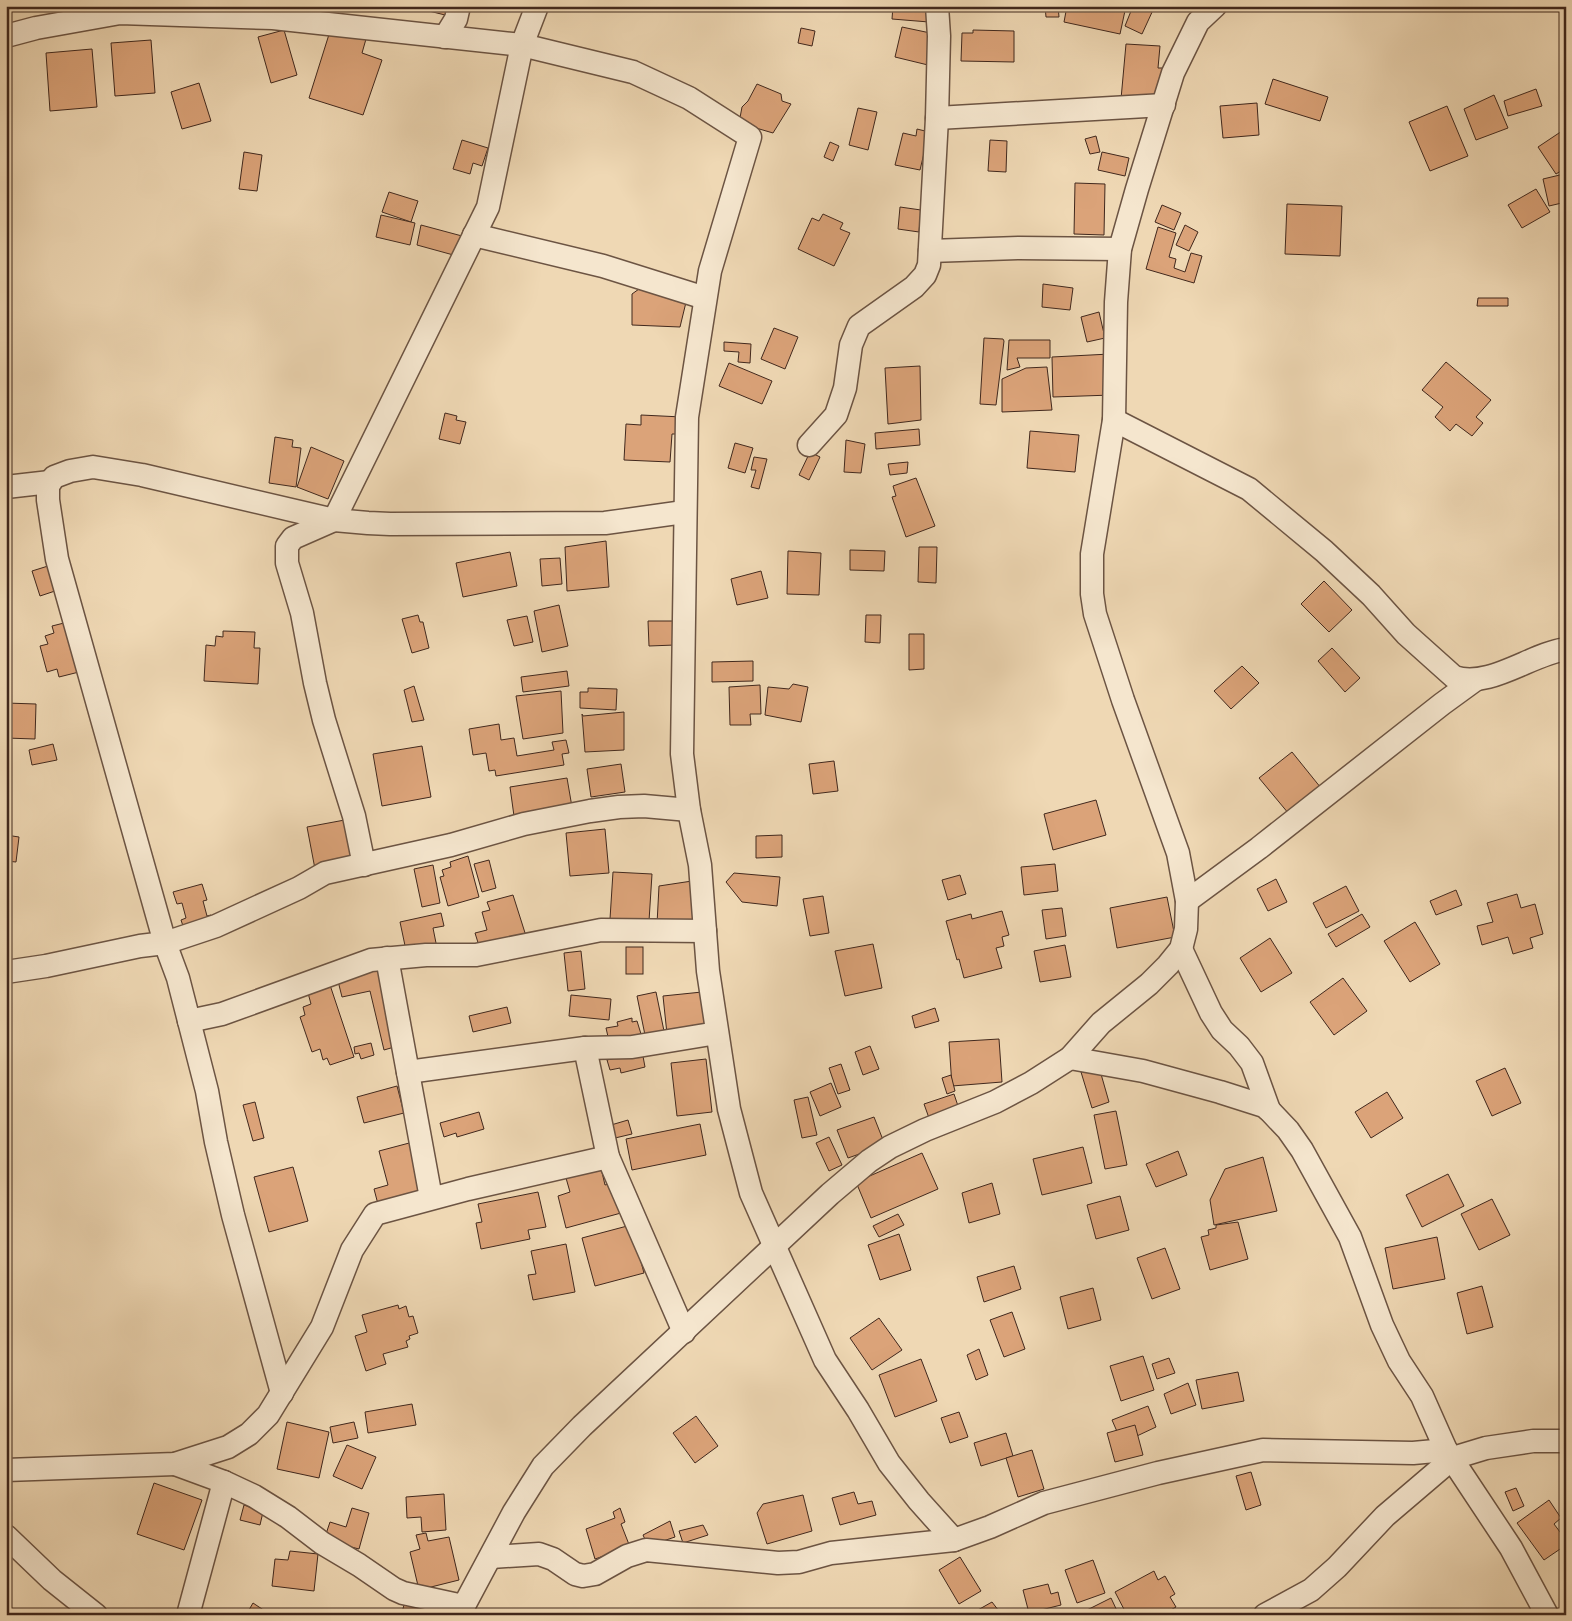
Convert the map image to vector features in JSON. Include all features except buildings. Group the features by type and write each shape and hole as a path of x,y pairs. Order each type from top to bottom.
{"street":[{"path":"445,37 456,19 459,6"},
{"path":"364,865 354,816 324,720 302,613 286,554 286,546 293,538 334,520 488,208 522,45 537,6"},
{"path":"809,445 836,415 845,388 851,345 859,326 914,287 925,276 929,264 937,118 939,36 937,6"},
{"path":"175,1464 224,1482 254,1496 288,1517 322,1543 394,1589 461,1610 514,1512 542,1466 582,1426 830,1194 869,1161 890,1147 924,1130 995,1102 1031,1083 1070,1058 1101,1023 1149,984 1181,949 1186,929 1187,901 1178,853 1123,700 1095,614 1092,594 1092,554 1114,420 1116,302 1120,249 1173,73 1198,22 1215,6"},
{"path":"6,36 119,10 273,18 522,45 633,72 689,98 750,137 710,271 686,417 682,754 689,810 700,865 708,970 717,1033 729,1109 750,1193 825,1360 858,1410 889,1463 919,1502 954,1540"},
{"path":"937,118 1164,105"},
{"path":"474,235 603,266 705,298"},
{"path":"930,251 1019,248 1120,249"},
{"path":"1114,420 1249,489 1324,551 1371,595 1406,634 1454,676 1475,680"},
{"path":"282,1393 233,1215 216,1142 207,1091 178,978 165,943 57,559 48,500 48,486 54,477 70,471 93,467 142,475 334,520 390,524 605,523 684,512"},
{"path":"6,487 50,482"},
{"path":"1187,901 1259,848 1475,680 1557,651 1566,637"},
{"path":"6,972 46,966 140,946 165,943 216,926 299,888 325,873 452,845 524,824 590,810 619,807 644,806 689,810"},
{"path":"188,1021 222,1014 371,960 426,955 476,955 601,930 705,931"},
{"path":"1181,949 1211,1013 1222,1030 1240,1046 1252,1063 1269,1110"},
{"path":"388,958 431,1198"},
{"path":"408,1072 585,1048 632,1047 717,1033"},
{"path":"585,1048 608,1157 684,1332"},
{"path":"1070,1058 1143,1071 1264,1106 1288,1130 1302,1150 1350,1238 1386,1334 1399,1361 1422,1396 1450,1454 1511,1548 1547,1615"},
{"path":"6,1470 175,1464 228,1446 249,1434 268,1414 282,1393 322,1327 352,1250 373,1216 431,1198 608,1157"},
{"path":"491,1557 539,1554 553,1559 575,1574 583,1576 595,1574 627,1556 646,1550 778,1563 799,1562 831,1553 954,1540 990,1527 1044,1503 1245,1452 1263,1450 1450,1454 1533,1442 1566,1441"},
{"path":"1265,1615 1311,1590 1337,1567 1450,1454"},
{"path":"188,1615 224,1482"},
{"path":"6,1536 52,1580 96,1615"}]}
